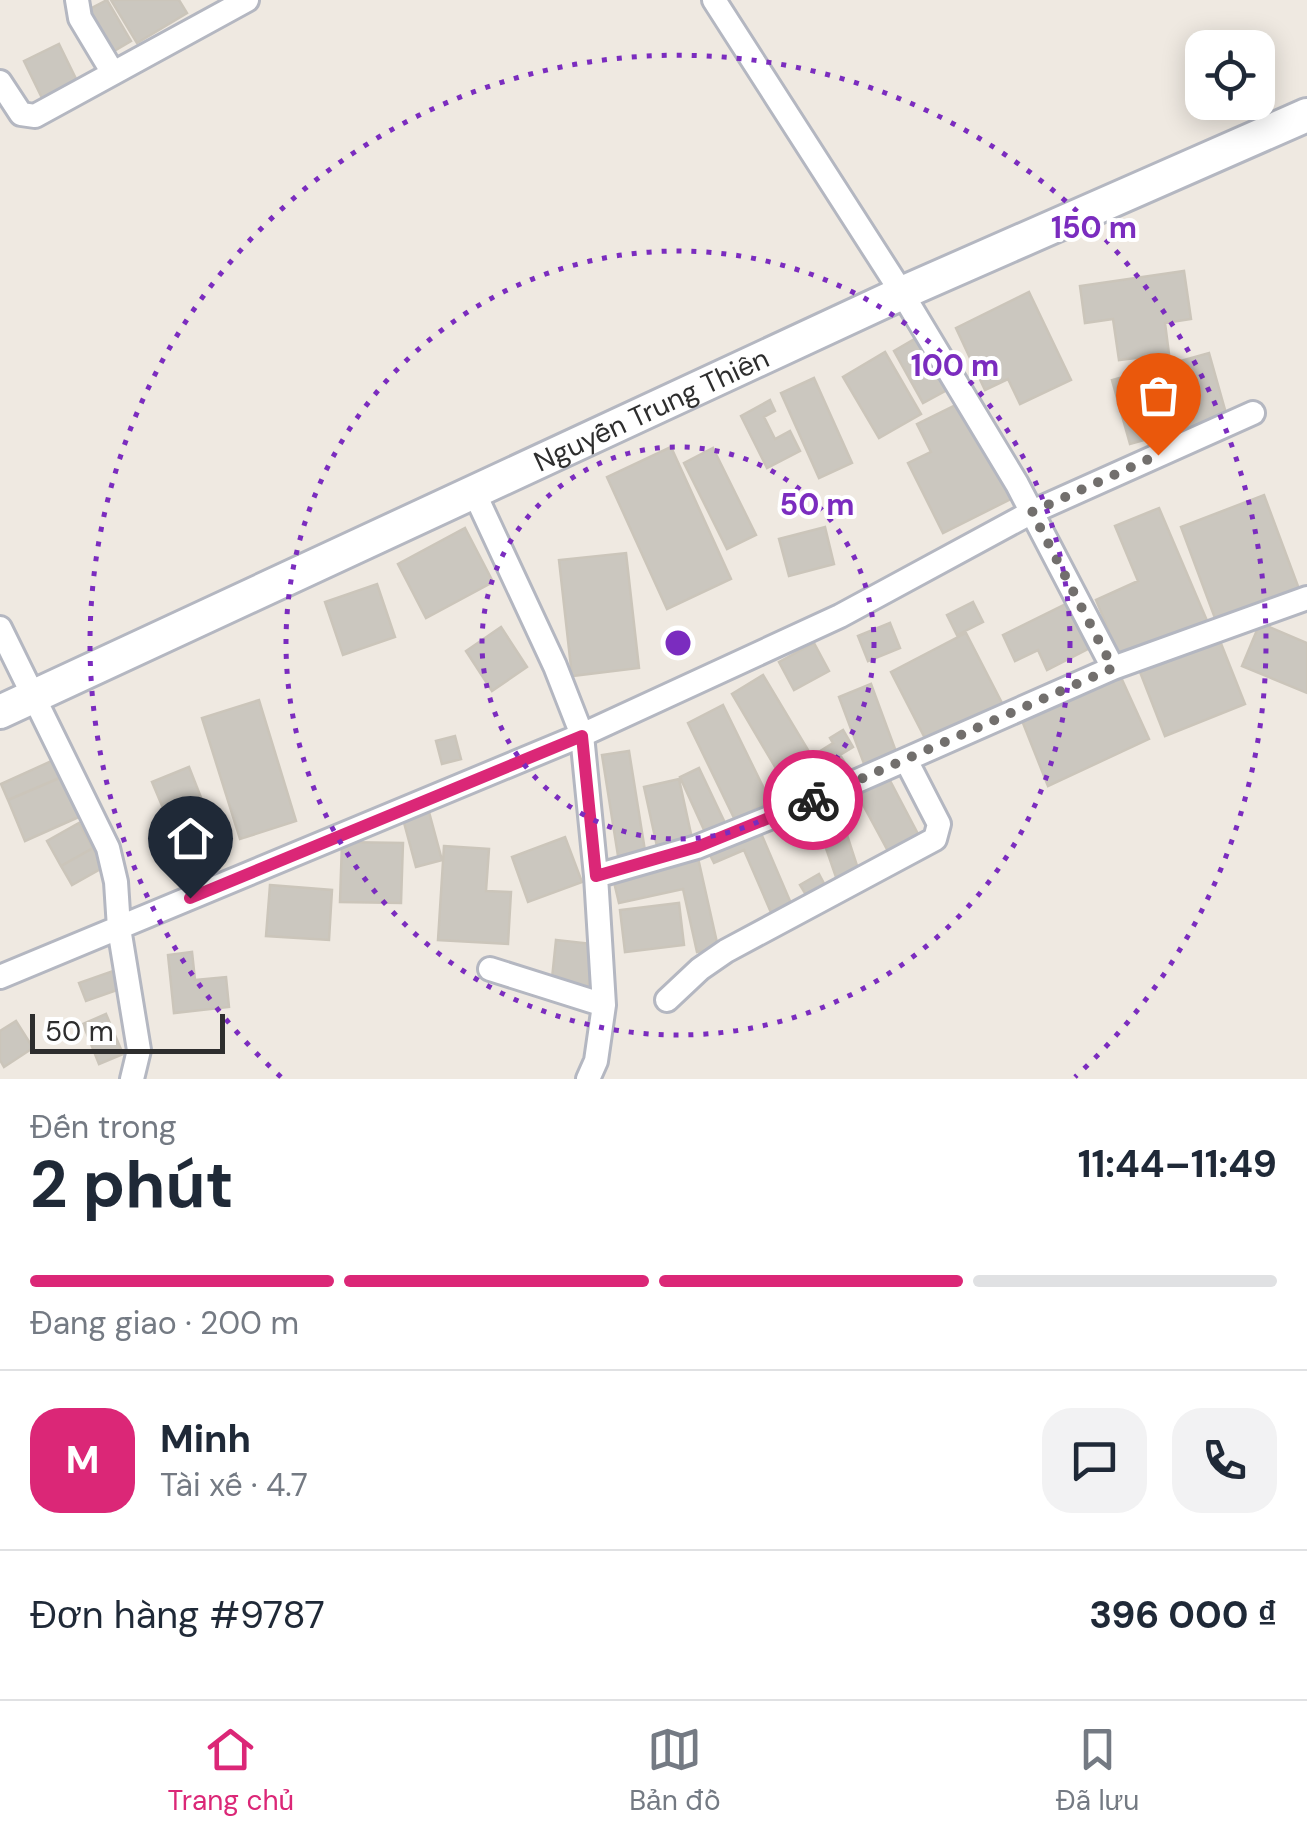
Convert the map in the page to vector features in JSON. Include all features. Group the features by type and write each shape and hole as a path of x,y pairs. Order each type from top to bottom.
{"street":[{"path":"77,0 80,18 113,73"},
{"path":"0,82 12,104 27,117 35,116 247,0"},
{"path":"714,0 902,294 1032,512 1113,668"},
{"name":"Nguyễn Trung Thiên","path":"0,712 902,294 1307,115"},
{"path":"0,977 582,736 840,616 1032,512 1253,412"},
{"path":"474,492 555,666 582,736 604,1006 596,1061 588,1079"},
{"path":"596,876 697,847 1113,668 1307,598"},
{"path":"0,628 108,848 139,1050 132,1079"},
{"path":"667,1000 700,968 726,951 935,839 939,824 906,760"},
{"path":"490,969 604,1006"}],"building":[{"path":"107,0 131,41 109,54 84,12"},
{"path":"111,0 179,0 187,13 137,43"},
{"path":"59,44 78,83 43,100 24,61"},
{"path":"1184,271 1191,319 1165,323 1169,354 1119,360 1113,319 1085,323 1080,286"},
{"path":"1029,292 1071,380 1020,404 1008,379 985,390 956,328"},
{"path":"918,337 947,390 923,403 894,351"},
{"path":"885,352 921,414 879,438 843,377"},
{"path":"1209,353 1227,417 1130,444 1112,380"},
{"path":"814,378 852,463 819,478 781,393"},
{"path":"770,400 775,411 764,417 775,439 790,431 800,451 767,468 741,416"},
{"path":"962,402 1011,499 943,533 908,463 931,452 917,424"},
{"path":"671,447 731,579 667,609 607,477"},
{"path":"713,448 756,535 727,549 684,463"},
{"path":"1264,495 1302,597 1219,629 1181,527"},
{"path":"1159,508 1208,623 1121,660 1096,600 1138,581 1115,526"},
{"path":"825,527 834,564 789,576 779,539"},
{"path":"465,528 493,582 426,618 398,564"},
{"path":"626,553 639,668 572,676 559,560"},
{"path":"377,584 395,637 343,655 325,602"},
{"path":"973,602 983,622 957,635 947,615"},
{"path":"1068,603 1090,648 1047,670 1038,650 1015,661 1003,635"},
{"path":"890,623 900,648 868,661 858,636"},
{"path":"1260,623 1307,643 1307,693 1242,666"},
{"path":"501,627 527,667 492,691 466,651"},
{"path":"966,633 1003,705 928,744 891,672"},
{"path":"1220,641 1245,704 1165,736 1140,672"},
{"path":"814,643 829,671 794,690 779,662"},
{"path":"1119,673 1149,739 1048,786 1019,713"},
{"path":"763,675 826,780 794,799 732,694"},
{"path":"871,684 898,757 866,769 839,697"},
{"path":"259,700 296,821 240,839 202,718"},
{"path":"723,705 770,801 735,820 688,723"},
{"path":"843,730 853,747 840,755 847,766 828,778 814,755 833,743 830,738"},
{"path":"455,736 461,759 442,764 436,741"},
{"path":"629,751 646,857 619,862 602,755"},
{"path":"56,759 64,776 8,800 1,784"},
{"path":"189,767 202,800 166,815 152,782"},
{"path":"699,768 725,823 705,832 680,777"},
{"path":"886,773 918,834 888,851 855,790"},
{"path":"64,776 81,816 25,841 8,800"},
{"path":"679,779 693,843 658,851 644,787"},
{"path":"836,801 860,875 838,883 817,822 787,832 782,818"},
{"path":"429,812 442,860 416,867 403,819"},
{"path":"79,823 93,848 61,866 47,841"},
{"path":"757,824 793,908 773,917 744,850 714,863 706,847"},
{"path":"565,837 582,882 528,902 512,857"},
{"path":"342,842 403,843 401,903 340,902"},
{"path":"444,846 489,849 486,891 511,892 508,944 438,940"},
{"path":"93,848 104,867 72,885 61,866"},
{"path":"698,858 718,947 697,952 683,889 619,903 613,878"},
{"path":"819,874 828,891 811,903 800,885"},
{"path":"270,885 332,890 329,940 266,936"},
{"path":"679,903 684,945 625,952 620,910"},
{"path":"556,940 593,944 588,991 551,988"},
{"path":"192,952 195,980 226,977 229,1007 174,1013 168,955"},
{"path":"113,971 120,989 86,1001 79,983"},
{"path":"106,1014 123,1054 99,1064 83,1024"},
{"path":"16,1021 33,1048 4,1067 0,1060 0,1031"}],"way so far":[{"path":"813,800 1113,668 1032,512 1158,455"}],"route":[{"path":"190,898 582,736 596,876 697,847 813,800"}]}
